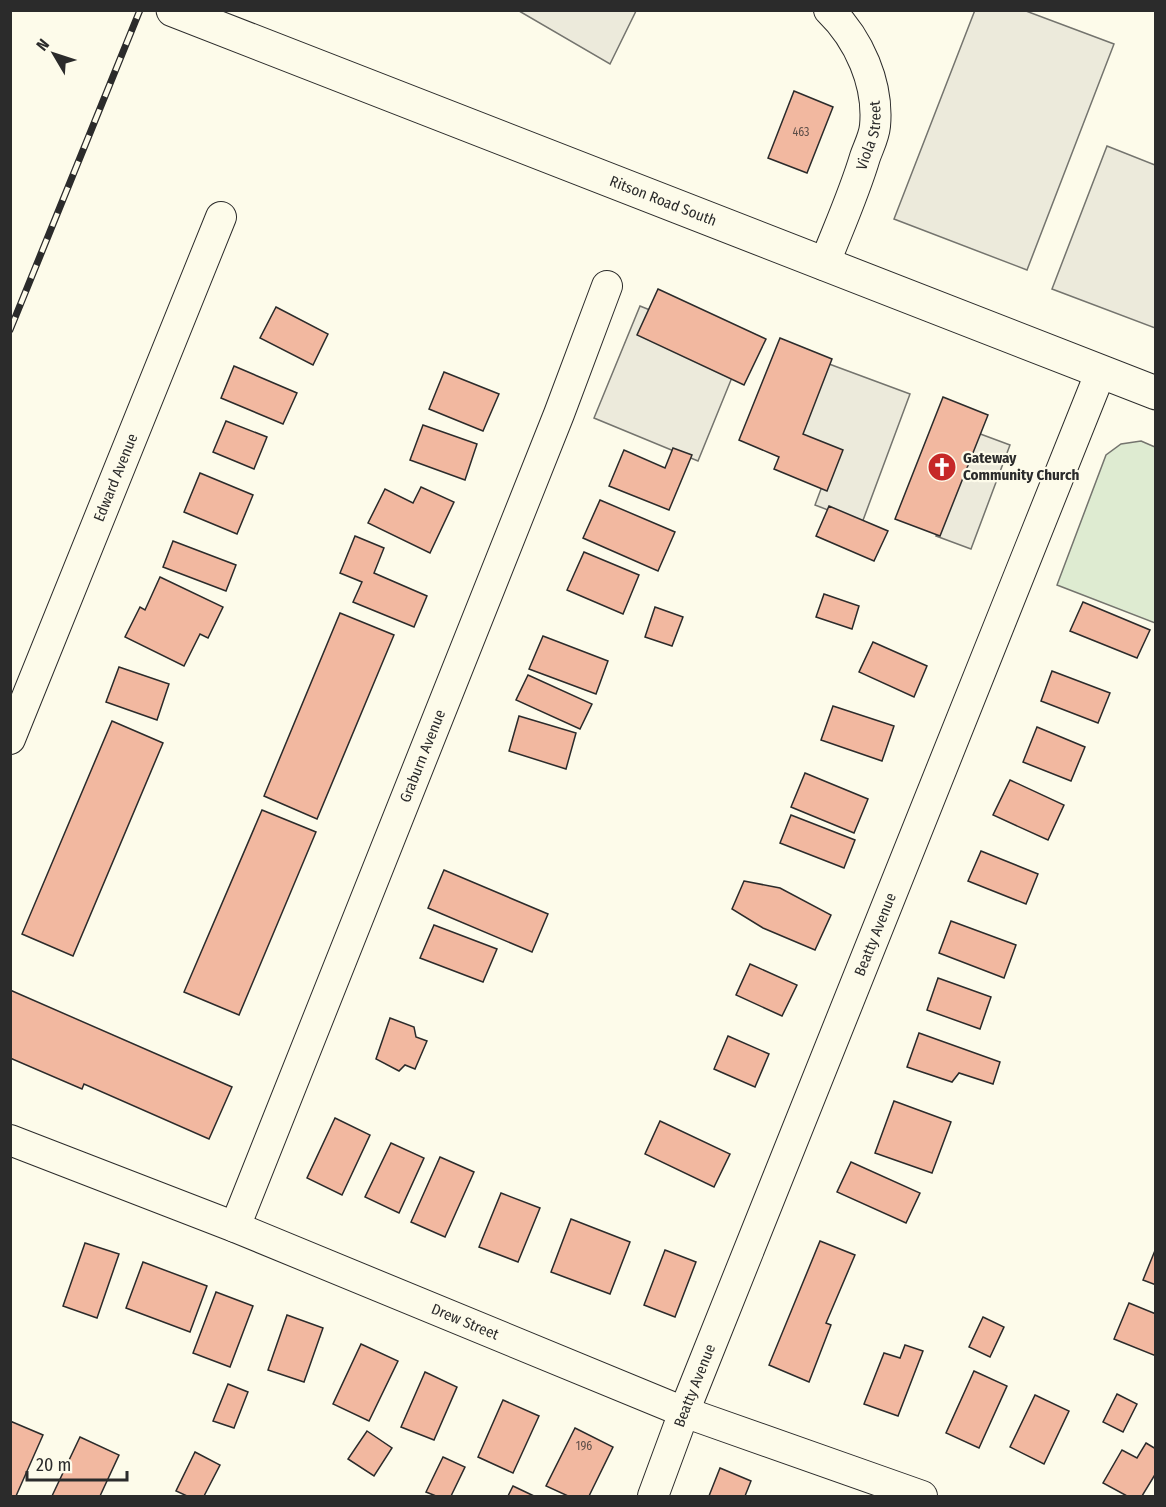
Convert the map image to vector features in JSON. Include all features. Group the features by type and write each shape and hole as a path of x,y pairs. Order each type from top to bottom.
{"main road":[{"name":"Ritson Road South","path":"173,10 1155,393"}],"street":[{"name":"Viola Street","path":"824,265 860,173 875,127 874,93 860,52 847,31 829,10"},
{"name":"Edward Avenue","path":"10,739 221,217"},
{"name":"Graburn Avenue","path":"235,1227 559,414 607,286"},
{"name":"Beatty Avenue","path":"653,1497 684,1412 1101,371"},
{"name":"Drew Street","path":"10,1140 235,1227 684,1412 922,1497"}],"green space":[{"path":"1141,441 1155,447 1155,623 1057,585 1106,455 1121,444"}],"shaded area":[{"path":"975,10 1026,11 1114,44 1027,270 894,219"},
{"path":"519,11 636,11 610,64"},
{"path":"1107,146 1155,165 1155,328 1052,289"},
{"path":"640,306 744,348 698,461 594,418"},
{"path":"821,361 910,394 862,523 815,505 833,457 790,441"},
{"path":"975,432 1010,445 971,549 936,536"}],"building":[{"path":"794,91 833,107 807,173 768,158"},
{"path":"658,289 766,339 744,385 637,335"},
{"path":"276,307 328,334 313,365 260,338"},
{"path":"780,338 832,359 803,434 843,450 827,491 774,469 779,457 739,440"},
{"path":"234,366 297,393 283,424 221,398"},
{"path":"444,372 499,394 483,431 429,409"},
{"name":"Gateway Community Church","path":"943,397 988,415 940,536 895,519"},
{"path":"226,421 267,437 254,469 213,452"},
{"path":"423,425 477,444 465,480 410,460"},
{"path":"673,448 692,455 669,510 609,486 624,450 665,468"},
{"path":"200,473 253,495 237,534 184,512"},
{"path":"421,487 454,502 430,553 368,523 385,489 413,503"},
{"path":"600,500 675,532 658,571 583,538"},
{"path":"829,506 888,531 874,561 816,536"},
{"path":"355,536 384,548 374,573 427,596 414,627 353,602 362,582 340,573"},
{"path":"173,541 236,565 226,591 163,567"},
{"path":"584,552 639,575 623,614 567,590"},
{"path":"160,577 223,607 208,638 200,634 184,666 125,637 140,607 145,610"},
{"path":"824,594 859,606 852,629 816,617"},
{"path":"1083,602 1150,630 1137,658 1070,631"},
{"path":"655,607 683,617 672,646 645,637"},
{"path":"340,613 394,635 317,819 264,796"},
{"path":"543,636 608,661 596,694 529,669"},
{"path":"873,642 927,666 914,697 859,672"},
{"path":"119,667 169,684 157,720 106,702"},
{"path":"1052,671 1110,693 1098,723 1041,701"},
{"path":"528,675 592,704 580,729 516,700"},
{"path":"833,706 894,726 882,761 821,740"},
{"path":"519,716 576,733 566,769 509,751"},
{"path":"112,721 163,743 73,956 22,934"},
{"path":"1037,727 1085,747 1071,781 1023,762"},
{"path":"805,773 868,799 854,833 791,807"},
{"path":"1010,780 1064,805 1048,840 993,815"},
{"path":"262,810 316,832 239,1015 184,992"},
{"path":"791,815 855,840 844,868 780,843"},
{"path":"981,851 1038,874 1026,904 968,881"},
{"path":"444,870 548,914 532,952 428,908"},
{"path":"744,881 780,888 831,915 815,950 763,928 732,909"},
{"path":"951,921 1016,945 1004,978 939,953"},
{"path":"434,925 497,949 483,982 420,958"},
{"path":"750,964 797,985 782,1016 736,995"},
{"path":"938,978 991,997 980,1029 927,1010"},
{"path":"10,990 232,1087 209,1139 84,1084 82,1089 10,1058"},
{"path":"390,1018 414,1027 416,1037 427,1041 415,1069 405,1065 399,1071 376,1059"},
{"path":"919,1033 1000,1062 993,1084 959,1073 952,1082 907,1067"},
{"path":"728,1036 769,1054 755,1087 714,1069"},
{"path":"894,1101 951,1122 932,1173 875,1153"},
{"path":"335,1118 370,1135 342,1195 307,1178"},
{"path":"660,1121 730,1154 714,1187 645,1154"},
{"path":"391,1143 424,1158 399,1213 365,1197"},
{"path":"440,1157 474,1172 445,1237 411,1222"},
{"path":"851,1162 920,1193 906,1223 837,1192"},
{"path":"501,1193 540,1208 518,1262 479,1247"},
{"path":"571,1219 630,1242 610,1294 551,1272"},
{"path":"820,1241 855,1255 826,1323 831,1325 809,1382 769,1365"},
{"path":"85,1243 119,1254 97,1318 63,1306"},
{"path":"1156,1248 1156,1285 1143,1280"},
{"path":"665,1250 696,1262 675,1317 644,1305"},
{"path":"143,1262 207,1286 190,1332 126,1308"},
{"path":"216,1292 253,1306 230,1367 193,1353"},
{"path":"1129,1303 1156,1314 1156,1356 1114,1339"},
{"path":"287,1315 323,1328 304,1382 268,1370"},
{"path":"983,1317 1004,1327 990,1357 969,1347"},
{"path":"361,1344 398,1361 369,1421 333,1404"},
{"path":"905,1345 923,1351 898,1416 864,1404 884,1353 900,1358"},
{"path":"974,1371 1007,1386 979,1448 946,1433"},
{"path":"425,1372 457,1387 434,1440 401,1427"},
{"path":"228,1384 248,1392 234,1428 213,1421"},
{"path":"1117,1394 1137,1404 1123,1432 1103,1422"},
{"path":"1035,1395 1069,1411 1044,1464 1010,1447"},
{"path":"503,1400 539,1416 513,1473 478,1457"},
{"path":"10,1421 43,1435 16,1496 10,1496"},
{"path":"575,1428 613,1447 589,1496 568,1496 546,1486"},
{"path":"367,1431 392,1448 374,1476 348,1459"},
{"path":"80,1437 119,1455 100,1496 52,1496"},
{"path":"1146,1443 1156,1449 1156,1473 1142,1496 1127,1496 1103,1483 1122,1450 1137,1458"},
{"path":"195,1452 220,1465 204,1496 187,1496 176,1491"},
{"path":"443,1457 465,1467 451,1496 436,1496 426,1492"},
{"path":"720,1468 751,1481 745,1496 709,1496"},
{"path":"513,1486 534,1496 508,1496"}],"railway":[{"path":"10,330 140,10"}],"place":[{"name":"Gateway Community Church","path":"942,467"}]}
